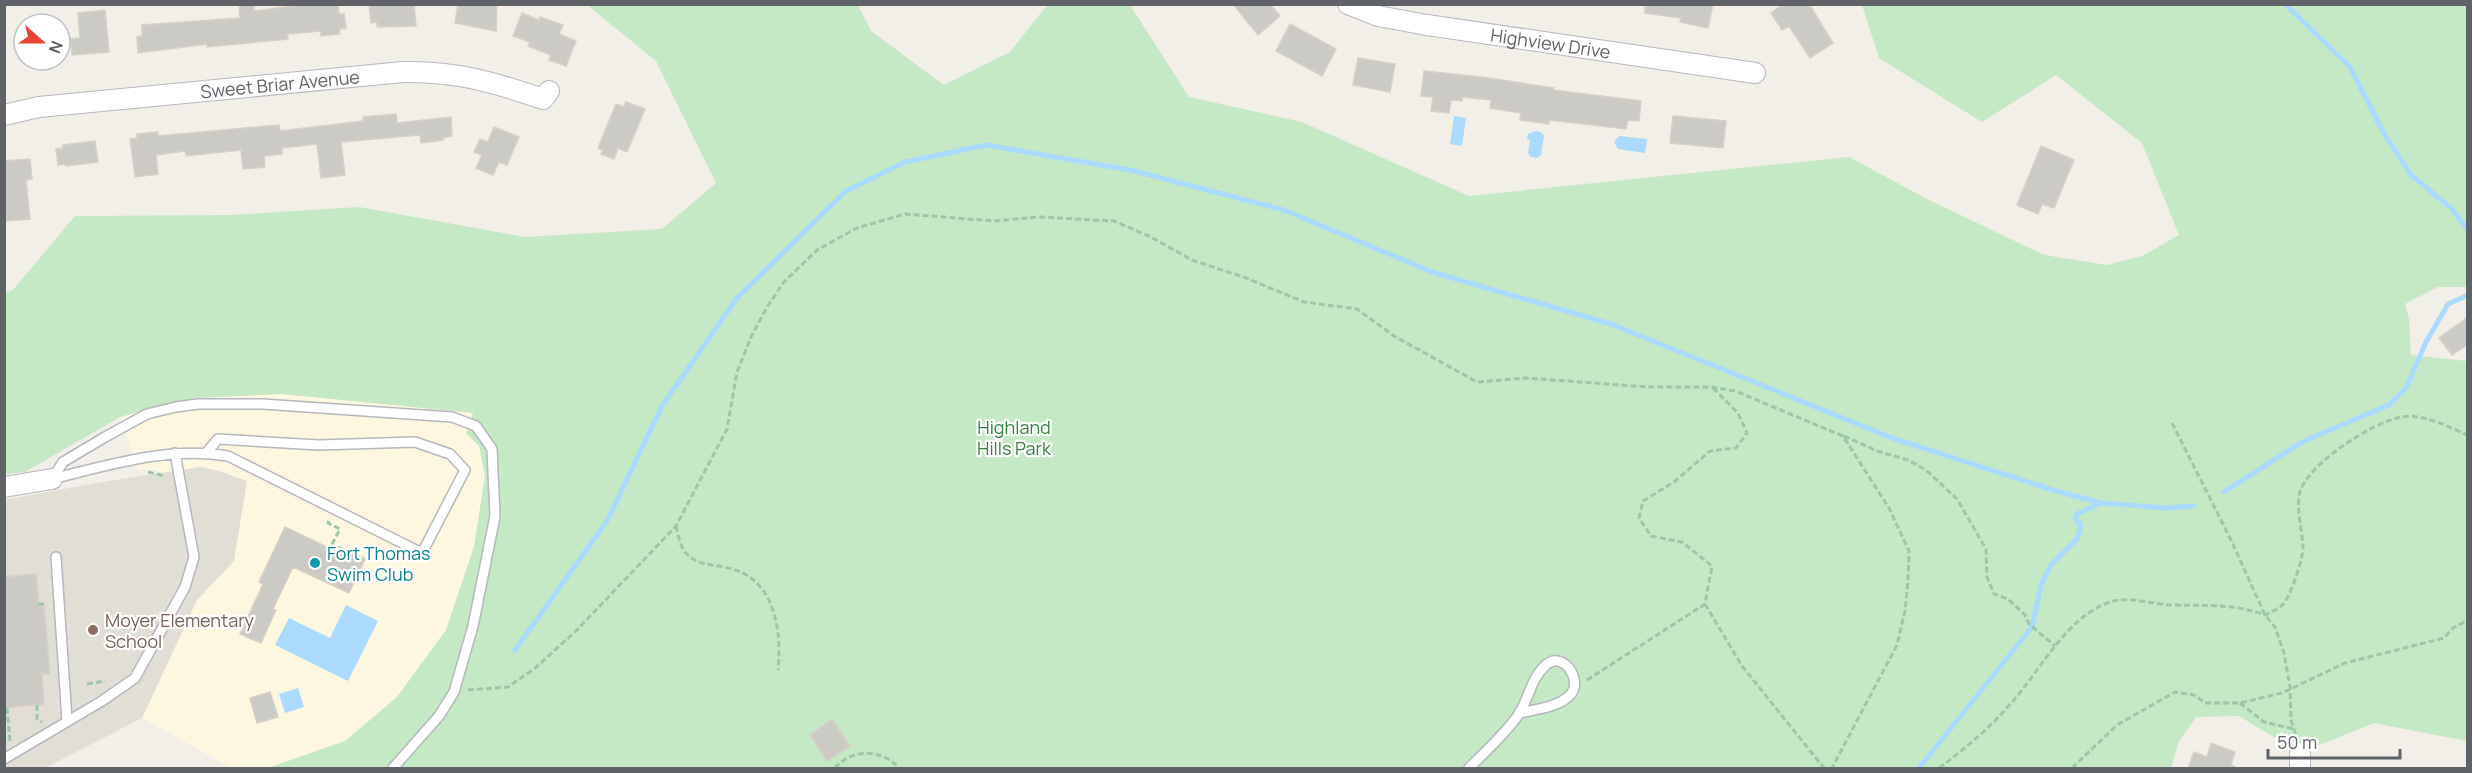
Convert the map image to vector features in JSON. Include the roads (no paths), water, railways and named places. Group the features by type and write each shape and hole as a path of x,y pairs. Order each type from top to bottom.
{"street":[{"name":"Highview Drive","path":"1348,4 1378,16 1427,26 1755,73"},
{"name":"Sweet Briar Avenue","path":"4,115 39,107 404,72 428,71 470,76 543,99 549,91"},
{"path":"4,487 52,479"}],"lane":[{"path":"52,479 63,462 147,414 198,404 263,404 452,417 476,426 492,449 495,516 472,626 454,692 440,716 393,768"},
{"path":"52,479 140,458 175,453 207,452 228,456 422,554 465,470 450,454 415,442 319,445 218,439 207,452"},
{"path":"4,759 135,678 185,587 194,557 175,453"},
{"path":"56,557 67,720"},
{"path":"1469,768 1519,713 1535,679 1548,662 1564,663 1569,668 1574,676 1574,688 1570,696 1519,713"}],"water":[{"path":"1454,116 1466,118 1462,146 1450,144"},
{"path":"1535,131 1541,132 1544,136 1541,155 1537,158 1531,157 1528,153 1530,140 1527,139 1528,134"},
{"path":"1619,136 1647,139 1645,153 1618,149 1614,142"},
{"path":"346,605 378,621 348,681 275,645 289,618 330,638"},
{"path":"298,688 304,707 285,713 279,694"}],"waterway":[{"path":"2285,4 2350,67 2382,130 2410,174 2451,208 2468,230"},
{"path":"515,650 607,521 662,406 737,298 846,191 905,162 986,145 1130,170 1284,210 1432,272 1611,324 1892,438 2053,490 2101,503 2166,508 2193,506"},
{"path":"2224,492 2302,442 2389,405 2406,388 2426,342 2448,304 2468,295"},
{"path":"1919,768 2032,627 2041,585 2051,565 2077,539 2081,524 2075,519 2077,514 2101,503"}],"place":[{"name":"Fort Thomas Swim Club","path":"315,563"},
{"name":"Moyer Elementary School","path":"93,630"}],"park label":[{"name":"Highland Hills Park","path":"1014,437"}]}
